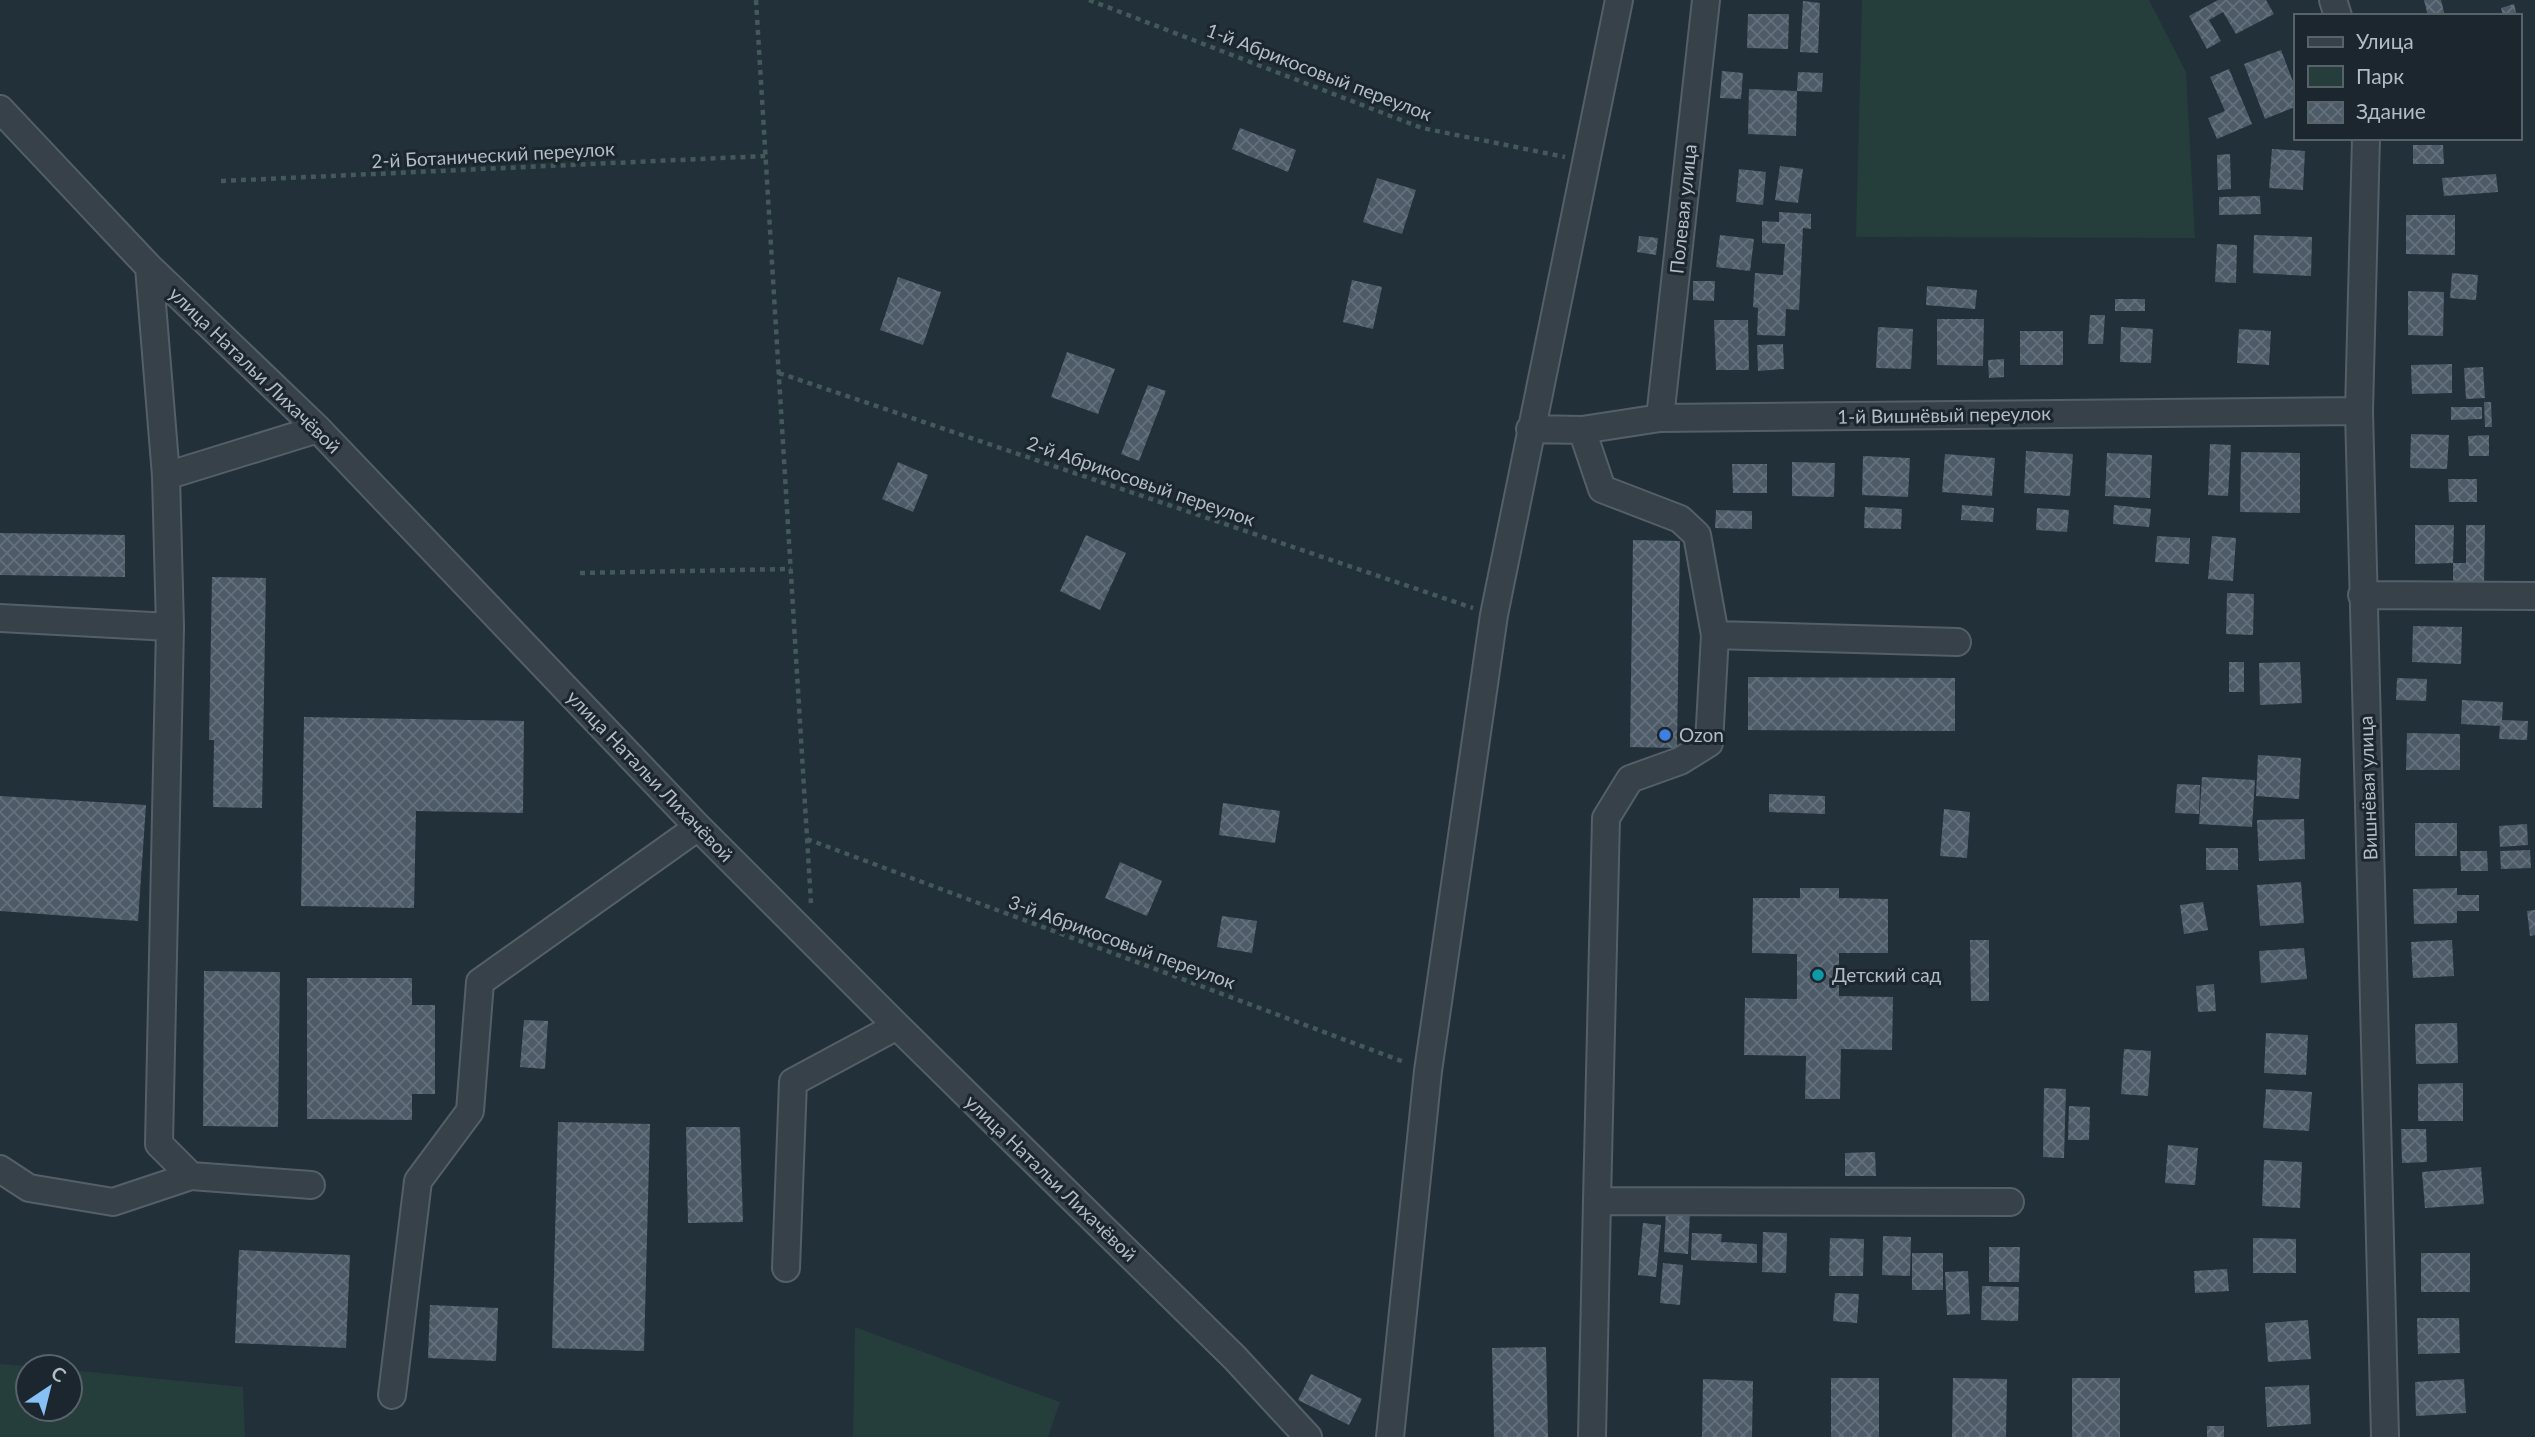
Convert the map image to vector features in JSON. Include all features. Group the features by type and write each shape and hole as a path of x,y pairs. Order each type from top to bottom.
{"street":[{"path":"1390,1437 1428,1070 1494,615 1619,0"},
{"name":"Полевая улица","path":"1660,418 1706,0"},
{"name":"улица Натальи Лихачёвой","path":"0,109 149,267 318,429 698,827 1235,1358 1308,1437"},
{"name":"Вишнёвая улица","path":"2366,140 2358,411 2385,1437"},
{"path":"149,267 166,476 170,626 159,1144 191,1176"},
{"name":"1-й Вишнёвый переулок","path":"1530,429 1582,429 1660,418 2358,411"},
{"path":"166,476 318,429"},
{"path":"1582,429 1602,489 1680,519 1697,535 1715,635 1709,743 1680,761 1630,779 1606,818 1592,1437"},
{"path":"2362,595 2535,596"},
{"path":"0,618 170,626"},
{"path":"1715,635 1957,642"},
{"path":"392,1395 418,1181 470,1111 480,982 698,827"},
{"path":"786,1268 793,1082 897,1026"},
{"path":"0,1169 29,1188 113,1202 191,1176 311,1185"},
{"path":"1597,1201 2010,1202"}],"path":[{"path":"756,0 811,904"},
{"name":"1-й Абрикосовый переулок","path":"1090,0 1422,128 1586,161"},
{"name":"2-й Ботанический переулок","path":"221,181 765,156"},
{"name":"2-й Абрикосовый переулок","path":"779,373 1494,615"},
{"path":"580,573 791,569"},
{"name":"3-й Абрикосовый переулок","path":"807,839 1428,1070"}],"green space":[{"path":"1862,0 2149,0 2186,72 2195,238 1856,237"},
{"path":"855,1327 1060,1402 1048,1437 853,1437"},
{"path":"0,1364 14,1365 14,1423 84,1423 84,1371 243,1387 245,1437 0,1437"}],"building":[{"path":"2218,0 2266,0 2274,14 2236,34 2223,12 2209,20 2221,41 2207,49 2189,16"},
{"path":"2424,0 2441,0 2444,14 2428,14"},
{"path":"1803,1 1820,3 1818,53 1800,52"},
{"path":"2514,4 2516,14 2502,14 2501,8"},
{"path":"1748,14 1789,14 1788,49 1747,48"},
{"path":"2281,50 2294,84 2294,107 2265,119 2244,64"},
{"path":"2229,69 2252,124 2217,139 2208,118 2225,111 2210,77"},
{"path":"1722,71 1743,73 1741,99 1720,98"},
{"path":"1798,72 1823,73 1822,92 1797,91"},
{"path":"1749,89 1797,91 1796,136 1748,134"},
{"path":"1240,128 1296,150 1288,172 1232,149"},
{"path":"2413,145 2443,145 2444,164 2413,164"},
{"path":"2272,149 2305,151 2303,190 2269,188"},
{"path":"2230,154 2231,189 2218,190 2217,155"},
{"path":"1780,166 1803,169 1798,203 1775,200"},
{"path":"1739,169 1766,172 1763,205 1736,202"},
{"path":"2496,174 2498,192 2444,196 2442,178"},
{"path":"1377,178 1416,190 1402,234 1363,222"},
{"path":"2260,196 2261,214 2219,215 2219,197"},
{"path":"1779,212 1811,214 1811,229 1803,228 1799,310 1786,309 1785,336 1757,335 1758,308 1753,307 1755,273 1783,275 1785,244 1762,243 1762,221 1779,222"},
{"path":"2406,215 2455,215 2455,255 2406,254"},
{"path":"1720,235 1754,239 1750,271 1716,267"},
{"path":"2254,235 2312,237 2311,276 2253,273"},
{"path":"1639,236 1658,238 1656,255 1637,252"},
{"path":"2217,244 2237,245 2236,283 2215,282"},
{"path":"2452,273 2478,275 2476,300 2450,298"},
{"path":"898,277 941,292 923,345 880,330"},
{"path":"1352,280 1382,287 1373,329 1343,322"},
{"path":"1693,281 1715,281 1714,301 1693,300"},
{"path":"1927,286 1977,290 1975,309 1926,305"},
{"path":"2408,291 2444,292 2443,336 2408,335"},
{"path":"2115,299 2145,299 2145,311 2115,311"},
{"path":"2090,315 2105,315 2103,344 2088,344"},
{"path":"1937,319 1984,319 1983,366 1937,365"},
{"path":"1714,320 1748,320 1749,370 1716,370"},
{"path":"1878,327 1913,329 1911,369 1876,368"},
{"path":"2121,327 2153,329 2151,363 2120,362"},
{"path":"2239,329 2271,331 2269,365 2237,363"},
{"path":"2020,331 2063,331 2063,365 2020,365"},
{"path":"1783,344 1784,369 1758,371 1757,345"},
{"path":"1067,352 1115,369 1098,414 1051,397"},
{"path":"2004,359 2004,377 1989,378 1988,360"},
{"path":"2452,364 2452,393 2412,394 2411,365"},
{"path":"2483,367 2485,398 2466,399 2464,368"},
{"path":"1148,385 1166,391 1139,461 1121,454"},
{"path":"2484,402 2491,402 2492,427 2485,427"},
{"path":"2451,407 2482,407 2482,419 2451,420"},
{"path":"2411,434 2449,435 2447,469 2410,468"},
{"path":"2489,435 2489,456 2469,456 2468,436"},
{"path":"2210,444 2231,445 2228,496 2208,495"},
{"path":"2026,451 2073,454 2070,496 2024,493"},
{"path":"2241,452 2300,453 2300,513 2240,512"},
{"path":"2107,453 2152,455 2150,498 2105,496"},
{"path":"1945,454 1995,458 1992,496 1942,492"},
{"path":"1863,456 1910,458 1908,497 1862,495"},
{"path":"898,462 928,475 913,512 882,499"},
{"path":"1792,462 1835,463 1834,497 1792,496"},
{"path":"1732,464 1767,464 1767,493 1733,493"},
{"path":"2448,479 2477,479 2477,502 2449,502"},
{"path":"1962,505 1994,508 1993,522 1961,520"},
{"path":"2114,505 2151,509 2149,527 2113,524"},
{"path":"1865,507 1902,509 1901,529 1864,528"},
{"path":"2037,508 2069,510 2067,532 2036,530"},
{"path":"1716,510 1752,511 1752,529 1715,528"},
{"path":"2415,525 2454,525 2453,563 2415,564"},
{"path":"2466,525 2485,525 2484,585 2453,585 2453,563 2466,563"},
{"path":"0,533 125,535 125,577 0,575"},
{"path":"1086,535 1126,553 1100,610 1060,591"},
{"path":"2157,536 2190,538 2189,564 2155,562"},
{"path":"2212,536 2236,538 2233,581 2208,579"},
{"path":"1633,540 1680,541 1677,748 1630,747"},
{"path":"212,577 266,578 262,808 213,807 214,740 209,740"},
{"path":"2227,593 2254,594 2253,635 2226,634"},
{"path":"2413,626 2462,627 2461,664 2412,662"},
{"path":"2229,662 2244,662 2244,692 2229,692"},
{"path":"2300,662 2302,703 2260,705 2259,663"},
{"path":"1748,677 1955,678 1955,731 1748,730"},
{"path":"2397,678 2427,679 2426,701 2396,700"},
{"path":"2462,700 2503,702 2502,720 2528,721 2527,740 2499,739 2500,726 2461,724"},
{"path":"304,717 524,721 523,813 416,811 414,908 301,906"},
{"path":"2407,733 2460,734 2460,770 2406,770"},
{"path":"2258,755 2301,758 2299,799 2256,796"},
{"path":"2202,777 2255,780 2252,827 2199,824"},
{"path":"2177,784 2200,785 2199,814 2175,813"},
{"path":"1769,794 1825,796 1825,814 1769,812"},
{"path":"0,796 146,805 138,921 0,911"},
{"path":"1223,803 1280,811 1275,843 1219,835"},
{"path":"1944,809 1970,812 1967,858 1940,856"},
{"path":"2304,819 2305,859 2259,861 2257,820"},
{"path":"2415,823 2457,823 2457,856 2415,856"},
{"path":"2527,824 2528,845 2500,847 2499,826"},
{"path":"2206,848 2238,848 2238,870 2206,870"},
{"path":"2530,850 2531,868 2501,869 2500,851"},
{"path":"2460,851 2487,851 2488,871 2461,871"},
{"path":"1120,862 1162,881 1147,916 1105,898"},
{"path":"2301,882 2304,923 2260,926 2257,885"},
{"name":"Детский сад","path":"1800,888 1839,888 1839,898 1888,899 1888,953 1839,953 1839,996 1893,997 1892,1050 1841,1049 1840,1099 1805,1099 1806,1056 1744,1055 1745,998 1797,999 1797,954 1752,953 1753,898 1800,898"},
{"path":"2457,888 2457,895 2479,895 2479,911 2457,911 2457,923 2414,924 2413,889"},
{"path":"2203,902 2208,930 2184,934 2180,905"},
{"path":"2535,910 2535,935 2530,936 2527,911"},
{"path":"1222,916 1257,921 1252,953 1217,947"},
{"path":"1970,940 1989,940 1989,1001 1971,1001"},
{"path":"2452,940 2454,976 2413,978 2411,942"},
{"path":"2304,948 2307,979 2261,983 2259,951"},
{"path":"204,971 280,972 278,1127 203,1126"},
{"path":"307,978 412,978 412,1005 435,1005 435,1094 412,1094 412,1120 307,1119"},
{"path":"2214,984 2216,1011 2198,1012 2196,986"},
{"path":"524,1020 548,1021 545,1069 520,1067"},
{"path":"2457,1023 2458,1063 2416,1064 2415,1024"},
{"path":"2266,1033 2308,1035 2306,1075 2264,1073"},
{"path":"2124,1049 2151,1051 2148,1096 2121,1094"},
{"path":"2463,1083 2463,1121 2418,1121 2418,1084"},
{"path":"2044,1088 2066,1089 2064,1158 2043,1157"},
{"path":"2266,1089 2312,1092 2309,1131 2263,1128"},
{"path":"2069,1106 2090,1107 2089,1140 2068,1140"},
{"path":"558,1122 650,1124 644,1351 552,1348"},
{"path":"686,1127 740,1127 743,1222 688,1223"},
{"path":"2401,1129 2426,1129 2427,1162 2402,1163"},
{"path":"2168,1145 2198,1148 2195,1185 2165,1183"},
{"path":"1875,1152 1876,1176 1845,1176 1845,1153"},
{"path":"2264,1160 2302,1162 2300,1208 2262,1206"},
{"path":"2481,1167 2484,1204 2425,1208 2422,1172"},
{"path":"1666,1209 1690,1211 1688,1254 1664,1252"},
{"path":"1643,1223 1661,1225 1656,1277 1638,1275"},
{"path":"1763,1232 1787,1233 1786,1273 1762,1272"},
{"path":"1692,1233 1722,1234 1721,1242 1757,1244 1757,1263 1691,1260"},
{"path":"1883,1236 1911,1237 1910,1276 1882,1275"},
{"path":"1830,1238 1864,1239 1863,1276 1829,1276"},
{"path":"2253,1238 2296,1239 2296,1273 2253,1273"},
{"path":"1989,1247 2020,1247 2019,1282 1989,1282"},
{"path":"239,1250 350,1255 346,1348 235,1343"},
{"path":"1912,1253 1943,1253 1943,1290 1912,1290"},
{"path":"2421,1253 2470,1253 2470,1292 2421,1292"},
{"path":"1663,1263 1683,1265 1680,1305 1660,1303"},
{"path":"2227,1269 2229,1291 2195,1293 2194,1271"},
{"path":"1968,1271 1970,1314 1947,1315 1945,1272"},
{"path":"1982,1286 2019,1287 2018,1321 1981,1320"},
{"path":"1835,1293 1859,1294 1857,1323 1833,1321"},
{"path":"430,1305 498,1308 496,1361 428,1358"},
{"path":"2417,1318 2459,1318 2460,1353 2418,1354"},
{"path":"2308,1320 2311,1359 2268,1362 2265,1323"},
{"path":"1546,1347 1548,1437 1494,1437 1492,1348"},
{"path":"1311,1374 1362,1399 1349,1425 1298,1400"},
{"path":"1831,1378 1879,1378 1879,1437 1831,1437"},
{"path":"1953,1378 2007,1379 2006,1437 1952,1437"},
{"path":"2072,1378 2120,1378 2120,1437 2072,1437"},
{"path":"1703,1379 1753,1381 1752,1437 1702,1437"},
{"path":"2464,1379 2466,1413 2416,1416 2415,1382"},
{"path":"2309,1385 2311,1424 2267,1427 2265,1387"},
{"path":"2207,1426 2224,1426 2224,1437 2207,1437"}],"place":[{"name":"Ozon","path":"1665,735"},
{"name":"Детский сад","path":"1818,975"}]}
